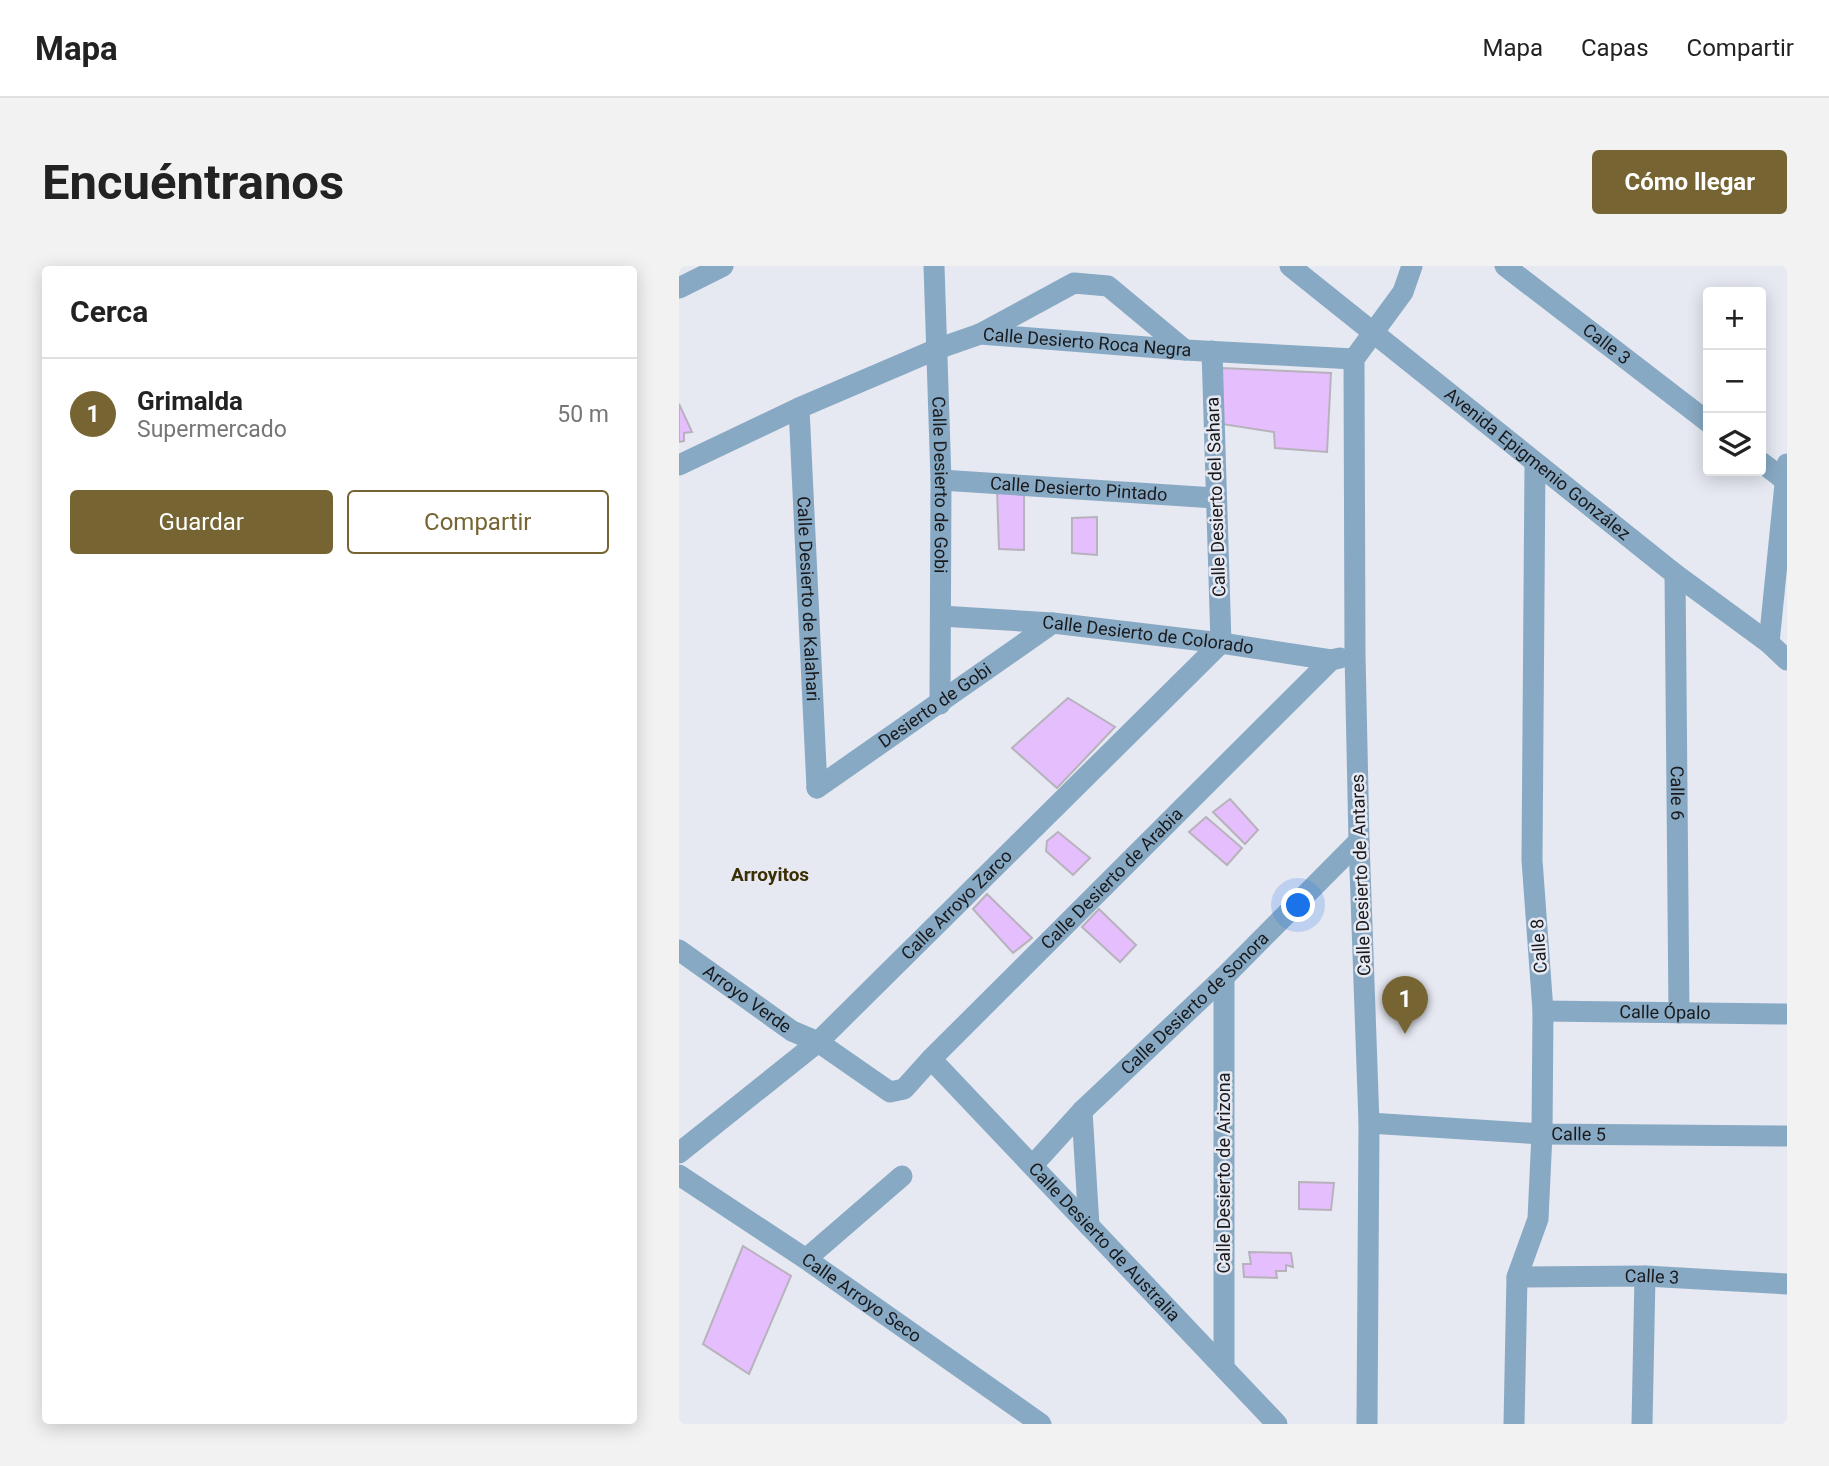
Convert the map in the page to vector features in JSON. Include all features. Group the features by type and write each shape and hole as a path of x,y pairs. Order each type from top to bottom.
{"street":[{"path":"679,288 723,266"},
{"name":"Calle Desierto de Gobi","path":"935,266 941,480 940,704"},
{"name":"Avenida Epigmenio González","path":"1290,266 1535,464 1675,574 1769,643 1787,660"},
{"path":"1354,359 1403,292 1412,266"},
{"name":"Calle 3","path":"1505,266 1703,418"},
{"path":"980,334 1074,283 1108,286 1185,350"},
{"name":"Calle Desierto Roca Negra","path":"679,465 799,408 937,349 980,334 1185,350 1354,359"},
{"name":"Calle Desierto del Sahara","path":"1212,351 1221,643"},
{"name":"Calle Desierto de Antares","path":"1354,359 1355,654 1369,1124 1367,1424"},
{"name":"Calle Desierto de Kalahari","path":"799,408 817,788"},
{"name":"Calle 8","path":"1514,1424 1517,1277 1538,1219 1542,1134 1543,1011 1532,860 1535,464"},
{"path":"1766,465 1786,476 1769,643"},
{"name":"Calle Desierto Pintado","path":"941,480 1215,498"},
{"name":"Calle 6","path":"1675,574 1679,1013"},
{"name":"Calle Desierto de Colorado","path":"941,616 1053,623 1221,643 1331,660 1355,654"},
{"name":"Desierto de Gobi","path":"817,788 1053,623"},
{"name":"Calle Arroyo Zarco","path":"679,1153 818,1042 1221,643"},
{"name":"Calle Desierto de Arabia","path":"890,1092 904,1089 1331,660"},
{"name":"Calle Desierto de Sonora","path":"1033,1165 1083,1111 1224,977 1359,841"},
{"name":"Arroyo Verde","path":"679,950 792,1031 818,1042 890,1092"},
{"name":"Calle Desierto de Arizona","path":"1224,977 1224,1368"},
{"name":"Calle Ópalo","path":"1543,1011 1787,1014"},
{"name":"Calle Desierto de Australia","path":"931,1059 1277,1424"},
{"path":"1083,1111 1089,1226"},
{"name":"Calle 5","path":"1369,1124 1542,1134 1787,1136"},
{"name":"Calle Arroyo Seco","path":"679,1175 806,1259 1041,1424"},
{"path":"806,1259 902,1176"},
{"path":"1642,1424 1645,1276"},
{"name":"Calle 3","path":"1517,1277 1645,1276 1787,1284"}],"building":[{"path":"1221,368 1331,373 1327,452 1275,448 1274,432 1222,424"},
{"path":"679,404 692,432 684,433 684,441 679,442"},
{"path":"997,489 1024,493 1024,550 999,549"},
{"path":"1097,517 1097,555 1072,553 1072,518"},
{"path":"1068,698 1115,727 1057,788 1012,748"},
{"path":"1230,799 1258,830 1245,844 1213,812"},
{"path":"1206,817 1242,848 1227,865 1189,832"},
{"path":"1058,832 1090,858 1073,875 1046,851 1047,841"},
{"path":"987,894 1032,938 1013,953 973,909"},
{"path":"1099,909 1136,945 1120,962 1082,927"},
{"path":"1299,1182 1334,1183 1331,1210 1299,1209"},
{"path":"743,1246 791,1276 749,1374 703,1344"},
{"path":"1249,1252 1291,1253 1293,1267 1286,1265 1286,1271 1276,1271 1277,1278 1244,1277 1243,1264 1251,1264"}],"place":[{"name":"Grimalda","path":"1405,1034"}],"district":[{"name":"Arroyitos","path":"770,874"}]}
